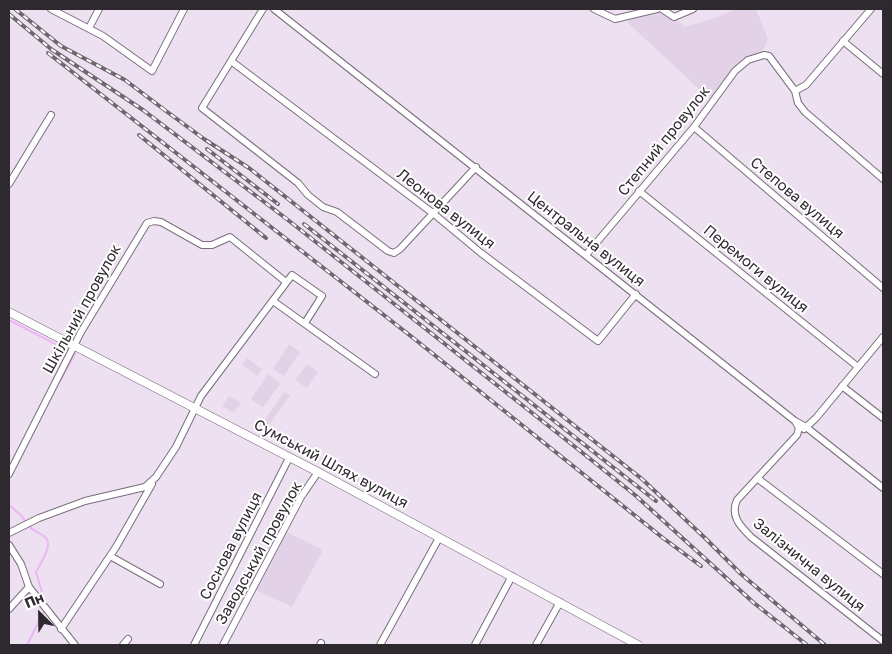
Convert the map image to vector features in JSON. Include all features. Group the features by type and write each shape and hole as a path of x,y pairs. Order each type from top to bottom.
{"main road":[{"name":"Сумський Шлях вулиця","path":"9,312 318,472 560,602 633,644"}],"street":[{"path":"51,9 103,36 152,71 184,9"},
{"path":"89,28 99,9"},
{"path":"263,9 202,104 204,111 298,183 308,195 323,207 337,212 388,251 394,253 434,214 476,168"},
{"path":"594,9 615,19 657,9"},
{"path":"662,9 674,17 693,9"},
{"path":"871,9 806,85 795,91 798,103 805,112 883,179"},
{"name":"Центральна вулиця","path":"277,10 795,421 806,427 883,488"},
{"path":"843,41 883,74"},
{"name":"Степний провулок","path":"586,255 694,127 735,71 748,60 764,55 769,56 795,91"},
{"name":"Леонова вулиця","path":"231,61 598,341 636,294"},
{"path":"9,184 51,115"},
{"name":"Степова вулиця","path":"694,127 883,288"},
{"name":"Перемоги вулиця","path":"639,191 858,367"},
{"name":"Шкільний провулок","path":"9,474 74,345 147,223 161,222 202,245 212,245 230,238 286,282"},
{"path":"61,628 110,556 156,477 176,447 201,396 292,275 322,296 305,323"},
{"path":"273,300 375,374"},
{"path":"882,342 806,427 797,434 757,478 883,574"},
{"path":"842,386 883,418"},
{"path":"795,421 799,428 797,434"},
{"name":"Соснова вулиця","path":"194,645 289,458"},
{"name":"Заводський провулок","path":"223,645 302,498 318,472"},
{"path":"9,533 84,501 145,488 156,477"},
{"name":"Залізнична вулиця","path":"757,478 737,500 733,509 739,525 751,537 883,640"},
{"path":"380,645 439,538"},
{"path":"9,545 21,564 29,587 75,645"},
{"path":"110,556 160,584"},
{"path":"475,645 512,576"},
{"path":"9,608 29,587"},
{"path":"536,645 560,602"},
{"path":"123,645 128,639"}],"shaded area":[{"path":"666,9 685,27 718,17 735,9 756,9 768,39 762,53 749,58 711,100 627,22 633,17"},
{"path":"289,344 300,352 284,376 273,369"},
{"path":"247,358 262,369 257,376 242,365"},
{"path":"307,364 318,372 307,388 295,380"},
{"path":"268,374 281,383 263,407 251,399"},
{"path":"284,392 290,395 267,428 261,425"},
{"path":"229,396 241,403 234,413 222,406"},
{"path":"287,532 323,550 292,607 256,590"}],"waterway":[{"path":"9,320 69,351"},
{"path":"60,381 75,354 73,353"},
{"path":"9,505 22,516 26,523"},
{"path":"29,526 48,541 47,550 36,572 45,602"},
{"path":"27,645 43,613"}],"railway":[{"path":"15,9 61,46 125,80 166,111"},
{"path":"9,14 51,49 143,110 288,220 579,450 635,495 754,603 807,645"},
{"path":"48,53 412,337 663,538 701,566"},
{"path":"162,108 204,139 249,168 642,479 741,574 825,645"},
{"path":"139,135 266,238"},
{"path":"207,149 278,204"},
{"path":"304,224 656,501"}]}
